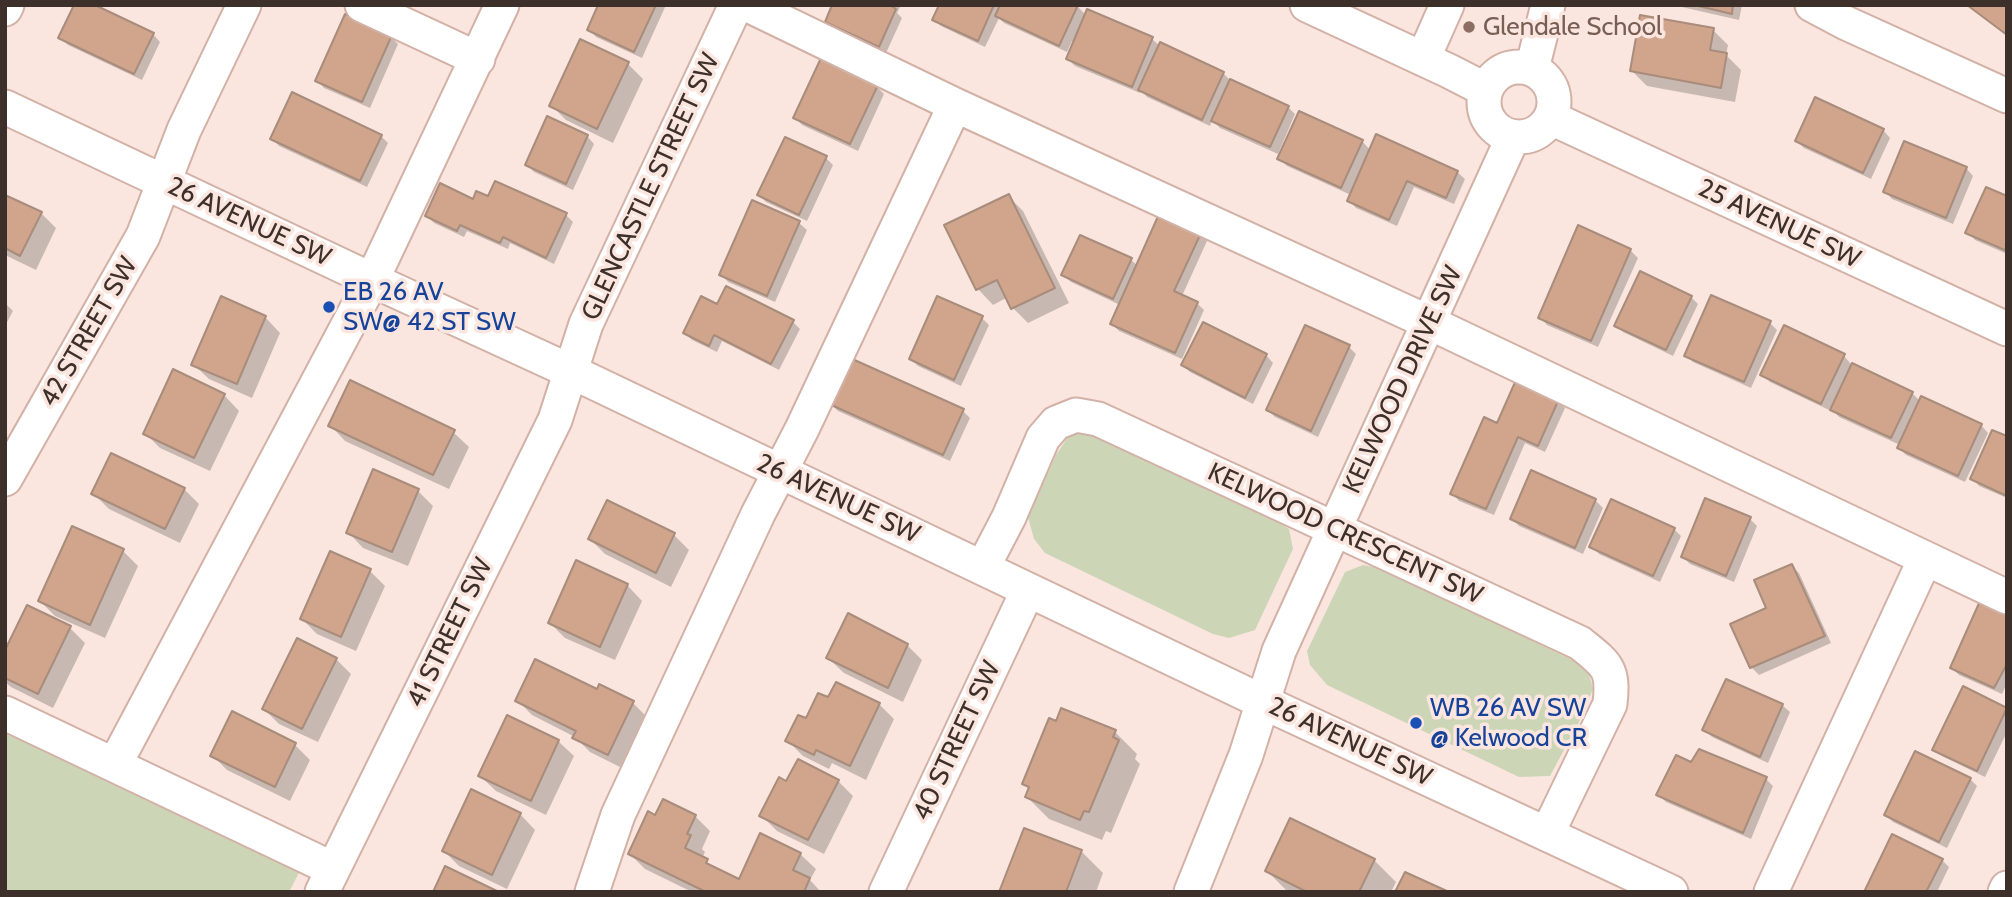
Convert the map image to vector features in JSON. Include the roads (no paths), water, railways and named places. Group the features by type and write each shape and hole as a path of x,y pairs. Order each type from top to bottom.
{"street":[{"name":"42 STREET SW","path":"5,479 143,236 184,130 244,5"},
{"path":"362,5 478,59"},
{"path":"115,764 372,281 502,5"},
{"name":"GLENCASTLE STREET SW","path":"570,371 586,324 736,5"},
{"path":"748,5 956,105 1428,322 2007,597"},
{"path":"1307,5 1486,90"},
{"path":"1423,59 1447,5"},
{"path":"1532,69 1548,5"},
{"path":"1812,5 2007,96"},
{"path":"1517,66 1532,69 1544,76 1552,89 1555,104 1551,118 1544,127 1535,134 1513,137 1499,131 1488,120 1483,105 1486,90 1493,78 1504,69 1517,66"},
{"path":"592,892 618,815 752,527 802,429 956,105"},
{"name":"26 AVENUE SW","path":"5,107 372,281 570,371 1262,702 1671,892"},
{"name":"25 AVENUE SW","path":"1551,118 2007,329"},
{"name":"KELWOOD DRIVE SW","path":"1191,892 1246,755 1279,651 1513,137"},
{"name":"41 STREET SW","path":"327,880 555,420 570,371"},
{"name":"KELWOOD CRESCENT SW","path":"983,567 1009,517 1043,439 1056,423 1076,415 1098,419 1580,643 1604,662 1613,683 1610,704 1547,834"},
{"path":"1771,892 1925,559"},
{"name":"40 STREET SW","path":"886,892 1028,590"},
{"path":"5,713 115,764 327,880"}],"place":[{"name":"Glendale School","path":"1469,27"},
{"name":"EB 26 AV SW@ 42 ST SW","path":"329,307"},
{"name":"WB 26 AV SW @ Kelwood CR","path":"1416,723"}]}
